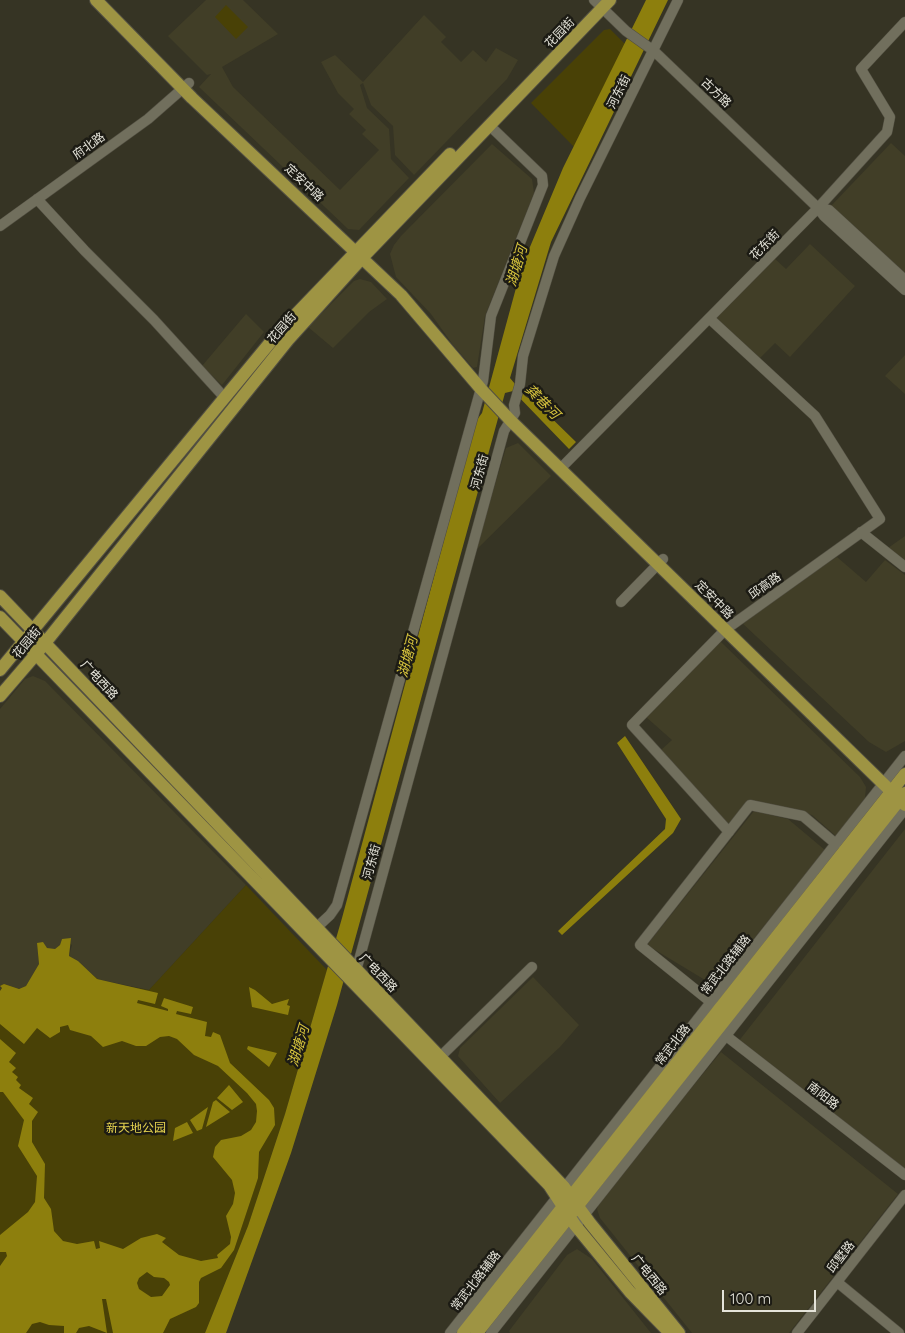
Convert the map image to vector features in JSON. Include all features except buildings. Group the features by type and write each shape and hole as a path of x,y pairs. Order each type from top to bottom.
{"main road":[{"name":"定安中路","path":"96,0 361,252 484,387 511,411 563,466 898,793"},
{"name":"定安中路","path":"105,0 186,86"},
{"name":"花园街","path":"0,670 25,642 278,332 490,126 601,2"},
{"name":"花园街","path":"0,696 46,643 288,340 361,252 601,2"},
{"path":"0,596 34,631"},
{"path":"0,617 25,642"},
{"name":"广电西路","path":"34,631 315,929 329,950"},
{"name":"广电西路","path":"25,642 329,950 440,1057 679,1333"},
{"name":"常武北路","path":"462,1333 725,1020 798,927 898,793 905,774"},
{"name":"常武北路","path":"477,1333 656,1088 898,793"},
{"path":"784,945 798,943 798,927"},
{"name":"广电西路","path":"351,970 472,1104 570,1206 630,1292 669,1333"},
{"path":"706,1043 725,1036 725,1020"},
{"path":"656,1088 656,1072 674,1066"}],"street":[{"name":"河东街","path":"351,970 504,432 520,384 523,356 554,256 651,49 678,0"},
{"name":"古方路","path":"601,2 626,32 651,49 818,208 824,216 905,290"},
{"name":"花东街","path":"563,466 818,208 887,132 890,117 861,69 905,22"},
{"name":"府北路","path":"0,226 148,119 186,86"},
{"path":"315,929 330,915 337,905 484,387 491,316 542,185 542,176 490,126"},
{"path":"37,199 85,252 154,320 225,398"},
{"name":"古方路","path":"818,208 829,210 905,280"},
{"name":"邱高路","path":"710,319 815,416 880,519 728,628 632,725 729,832"},
{"path":"861,532 905,567"},
{"path":"621,602 661,562"},
{"name":"常武北路辅路","path":"450,1333 570,1206 725,1036 798,943 898,793 905,756"},
{"name":"常武北路辅路","path":"491,1333 656,1072 836,844 898,793"},
{"path":"712,1003 640,945 750,805 803,816 836,844"},
{"path":"440,1057 532,967"},
{"name":"南阳路","path":"725,1036 905,1175"},
{"name":"邱墅路","path":"797,1333 905,1195"},
{"path":"837,1282 899,1333"}],"shaded area":[{"path":"206,0 243,0 278,34 222,67 233,87 340,190 379,150 362,134 366,130 349,114 354,109 338,93 321,62 335,55 363,82 424,15 446,37 441,42 461,62 473,50 486,62 496,48 518,60 507,79 414,175 395,155 393,126 371,105 363,83 360,85 367,108 389,129 391,159 409,178 359,230 348,229 199,87 211,74 207,75 168,36"},
{"path":"646,0 668,0 551,242 510,378 525,396 535,402 576,442 569,449 513,391 505,393 337,1005 291,1153 226,1333 205,1333 248,1226 285,1114 342,918 476,421 482,413 522,266 563,168"},
{"path":"891,143 905,156 905,274 830,207"},
{"path":"492,144 532,179 534,193 485,316 477,367 473,368 453,345 431,314 396,277 390,254 401,236"},
{"path":"810,244 855,286 790,357 775,343 759,359 716,318 774,258 786,269"},
{"path":"360,279 371,282 387,299 369,312 333,348 308,327 354,281"},
{"path":"246,314 264,332 222,385 202,366"},
{"path":"905,355 905,394 885,376"},
{"path":"518,443 551,476 475,551 506,448"},
{"path":"905,536 905,562 888,548"},
{"path":"837,557 866,582 885,560 905,575 905,741 886,752 869,742 741,622 788,588"},
{"path":"720,641 860,777 866,787 865,798 836,836 812,815 748,801 728,826 661,750 672,740 646,717"},
{"path":"33,676 45,681 246,885 149,990 97,979 78,961 69,956 72,945 62,939 60,945 55,949 49,949 37,943 39,964 26,986 19,989 0,987 0,709 25,679"},
{"path":"625,736 681,819 673,833 562,935 558,931 665,829 666,819 617,743"},
{"path":"754,811 788,819 825,850 719,982 710,983 647,945"},
{"path":"905,829 905,1169 738,1042"},
{"path":"71,938 69,956 78,961 97,979 158,993 155,1004 138,1000 137,1003 168,1011 168,1009 161,1006 164,998 193,1007 191,1014 177,1011 176,1014 207,1022 205,1036 211,1037 213,1032 220,1035 230,1063 269,1100 274,1108 275,1125 259,1152 258,1178 234,1250 221,1268 201,1278 199,1282 199,1303 196,1307 170,1319 163,1333 113,1333 106,1299 102,1299 107,1333 89,1326 79,1328 76,1333 64,1333 64,1326 40,1322 32,1324 26,1333 0,1333 0,1266 7,1256 6,1252 0,1252 0,1235 28,1212 35,1202 37,1176 18,1146 24,1120 3,1092 0,1092 0,1039 16,1053 9,1062 16,1068 12,1072 18,1077 16,1080 21,1085 19,1088 33,1098 29,1104 38,1112 32,1121 32,1142 45,1164 44,1198 51,1209 54,1231 63,1241 77,1244 94,1241 96,1249 100,1248 99,1241 123,1249 141,1238 157,1234 166,1238 162,1242 179,1255 201,1261 218,1258 217,1255 230,1244 231,1237 226,1216 233,1204 235,1193 232,1180 213,1157 215,1147 221,1140 241,1136 251,1130 256,1122 256,1104 247,1093 218,1066 194,1055 177,1039 169,1036 160,1037 146,1046 136,1046 122,1041 103,1047 91,1036 70,1030 68,1025 60,1027 60,1032 50,1038 37,1028 24,1044 0,1024 0,991 2,988 0,986 4,984 19,989 26,986 39,964 37,943 43,942 47,948 55,949 60,945 62,939","holes":["147,1272 154,1277 164,1278 169,1282 170,1285 162,1296 151,1297 139,1289 137,1283 139,1278"]},
{"path":"533,977 579,1025 560,1047 500,1103 458,1056 460,1048"},
{"path":"249,987 272,1004 289,999 287,1005 290,1006 288,1015 252,1007"},
{"path":"248,1046 277,1053 269,1067 247,1049"},
{"path":"721,1052 898,1194 789,1333 692,1333 600,1218 597,1209 600,1199"},
{"path":"229,1085 243,1102 232,1110 217,1098"},
{"path":"216,1100 230,1112 206,1127 213,1102"},
{"path":"208,1107 202,1129 197,1131 190,1120"},
{"path":"187,1122 193,1133 173,1141 175,1128"},
{"path":"577,1249 592,1259 651,1333 510,1333 509,1331 567,1255"}],"green space":[{"path":"226,5 248,27 236,39 215,17"},
{"path":"610,29 625,44 574,147 531,103 604,30"},
{"name":"新天地公园","path":"246,885 327,970 285,1114 248,1226 205,1333 0,1333 0,991 2,988 0,986 4,984 19,989 91,974 102,982 149,990"}],"water label":[{"name":"湖塘河","path":"517,266"},
{"name":"龚巷河","path":"542,402"},
{"name":"湖塘河","path":"408,657"},
{"name":"湖塘河","path":"299,1046"}]}
